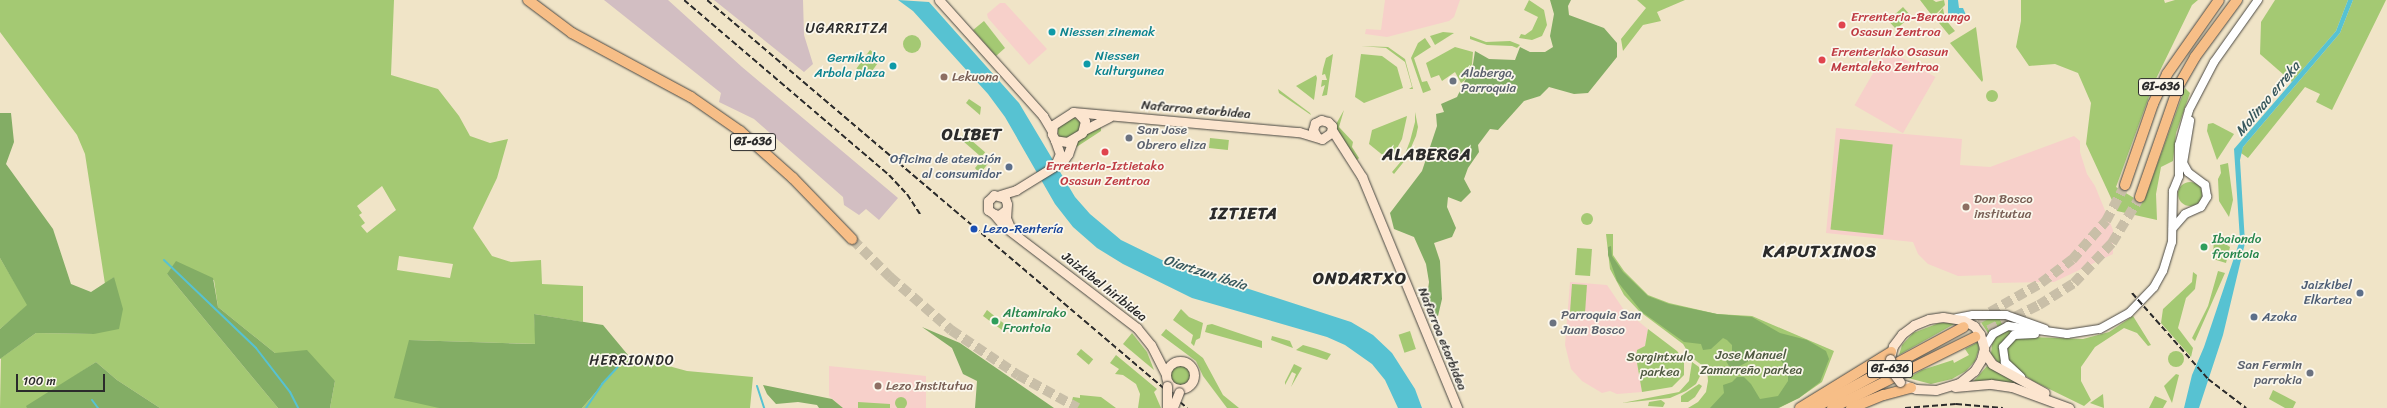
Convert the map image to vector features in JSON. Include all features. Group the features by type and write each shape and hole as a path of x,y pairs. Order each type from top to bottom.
{"main road":[{"name":"GI-636","path":"528,0 572,33 691,97 740,131 794,178 852,239"},
{"path":"939,0 1043,116 1060,154 1055,165"},
{"name":"GI-636","path":"2125,185 2153,104 2167,74 2220,0"},
{"name":"GI-636","path":"2140,197 2179,85 2198,52 2237,0"},
{"path":"1043,116 1057,120 1070,113 1079,114 1085,121 1084,130 1072,140 1064,143 1053,136"},
{"name":"Nafarroa etorbidea","path":"1079,114 1299,132 1321,138 1344,150"},
{"name":"Nafarroa etorbidea","path":"1084,130 1115,116"},
{"path":"1053,136 1057,120"},
{"path":"1323,120 1330,123 1332,130 1321,138 1313,128 1317,121 1323,120"},
{"name":"Nafarroa etorbidea","path":"1299,132 1313,128"},
{"name":"Nafarroa etorbidea","path":"1332,130 1362,177 1457,408"},
{"path":"1016,190 1007,207 1000,215 994,214 988,210 988,201 994,195 1000,195 1016,190 1067,157 1072,140"},
{"path":"1000,195 1007,207 1012,232"},
{"name":"Jaizkibel hiribidea","path":"994,214 1002,224 1012,232 1137,328 1151,345 1167,380"},
{"path":"2069,408 2012,387 1983,384 1929,390 1911,388 1900,382 1894,374 1891,356 1898,339 1918,323 1936,317 1957,318 1974,326 1980,334 1984,350 1992,364 2073,408"},
{"name":"GI-636","path":"1814,408 1964,327"},
{"path":"1137,328 1152,337 1166,357 1190,365 1194,375 1191,384 1180,391 1170,407"},
{"name":"GI-636","path":"1832,408 1975,338"},
{"path":"1948,388 1974,371 1984,350"},
{"path":"1800,408 1891,356"},
{"path":"1170,407 1167,380 1170,366 1178,362"},
{"path":"1167,380 1171,386 1180,391"},
{"path":"1851,408 1911,388"}],"street":[{"path":"2031,385 2005,362 2003,347 2014,335 2095,330 2116,322 2135,308 2154,287 2164,271 2173,228 2173,195 2177,182 2181,138 2194,98 2214,62 2258,0"},
{"path":"2173,228 2181,217 2201,207 2207,197 2205,185 2185,168 2183,158 2194,110 2218,65 2264,0"},
{"path":"2177,182 2185,178 2194,177"},
{"path":"2173,195 2181,208 2191,211"},
{"path":"1957,318 1973,314 2006,315 2053,333"},
{"path":"1984,350 1989,338 2002,328 2019,327 2053,333"}],"shaded area":[{"path":"604,0 668,0 742,67 898,198 879,220 866,209 859,215 844,205 843,197 754,119 719,102 721,93"},
{"path":"714,0 803,0 804,35 813,64 804,72"},
{"path":"1385,0 1460,0 1454,17 1449,21 1387,37 1365,34 1366,29 1381,30"},
{"path":"1000,3 1005,3 1047,49 1029,65 988,18 987,14"},
{"path":"1887,49 1935,77 1903,133 1854,105"},
{"name":"Don Bosco institutua","path":"1836,128 1962,139 1960,165 1990,167 2074,136 2080,141 2080,152 2087,174 2095,186 2113,230 2113,254 2054,282 1992,283 1991,275 1958,276 1928,264 1918,254 1913,242 1826,233"},
{"path":"1570,282 1607,285 1624,310 1648,329 1645,346 1637,350 1636,357 1642,392 1617,394 1610,391 1602,393 1582,381 1571,369 1565,345"},
{"name":"Lezo Institutua","path":"829,366 926,376 926,408 843,408 829,396"}],"green space":[{"path":"0,0 394,0 391,75 438,89 459,116 470,136 490,143 508,139 497,178 473,228 492,256 511,262 541,260 542,284 583,286 583,322 534,314 536,344 409,340 439,408 330,408 335,381 275,353 218,307 214,280 167,274 278,408 160,408 117,380 96,362 27,408 0,408 1,358 36,333 94,334 114,277 105,284 85,154 77,135 0,32","holes":["382,186 396,210 367,233 361,226 365,223 359,215 362,213 357,206","399,256 453,264 450,278 397,270"]},
{"path":"1529,0 1544,10 1547,25 1542,36 1532,40 1519,38 1521,34 1525,35 1532,30 1538,17 1524,10"},
{"path":"1550,0 1571,0 1568,6 1569,15 1604,28 1617,43 1617,57 1588,93 1574,94 1549,87 1540,96 1524,101 1498,130 1490,129 1478,145 1479,152 1468,168 1464,179 1471,192 1461,202 1448,197 1447,207 1456,228 1452,237 1434,243 1440,261 1442,299 1438,316 1432,314 1427,297 1429,282 1426,264 1414,237 1394,229 1390,213 1422,171 1437,126 1436,114 1444,112 1441,104 1457,97 1473,64 1475,51 1489,59 1515,60 1520,47 1530,52 1545,52 1553,47 1550,36 1554,14"},
{"path":"1637,0 1685,0 1657,12 1661,21 1643,25 1623,51 1621,39 1646,8"},
{"path":"1920,0 1933,0 1936,2 1944,0 1945,5 1933,17"},
{"path":"2021,0 2164,0 2165,3 2175,0 2198,0 2192,5 2154,83 2116,187 2134,198 2144,201 2185,88 2190,93 2176,133 2173,161 2161,167 2156,194 2157,220 2117,211 2086,144 2091,103 2078,73 2055,64 2029,66 2016,47 2021,21"},
{"path":"2275,0 2348,0 2336,31 2292,82 2260,54 2261,22"},
{"path":"2353,0 2386,0 2332,110 2316,102 2320,94 2305,87 2248,158 2241,153 2243,147 2340,33"},
{"path":"1903,7 1911,16 1896,29 1888,20"},
{"path":"1943,8 1945,19 1955,31 1949,35 1935,18"},
{"path":"984,21 1005,48 996,56 973,30"},
{"path":"1976,27 1983,80 1982,82 1950,43"},
{"path":"1443,32 1454,33 1435,45 1430,36"},
{"path":"912,35 918,38 921,44 918,50 912,53 906,50 903,44 906,38"},
{"path":"1470,36 1486,42 1510,41 1520,45 1517,48 1512,46 1487,45 1470,39"},
{"path":"1425,38 1431,47 1414,58 1422,82 1427,81 1431,90 1423,93 1411,58 1418,43"},
{"path":"1361,46 1388,47 1405,59 1413,89 1409,89 1412,87 1405,62 1386,48"},
{"path":"1455,47 1473,52 1472,64 1465,80 1461,83 1455,72 1442,81 1439,75 1431,78 1426,63"},
{"path":"870,50 881,58 868,77 856,69"},
{"path":"1333,54 1327,95 1322,96 1325,85 1321,87 1322,80 1327,80 1325,74 1322,75 1323,69 1326,58"},
{"path":"1361,54 1382,56 1397,67 1403,88 1364,103 1355,97"},
{"path":"1316,75 1317,78 1314,100 1296,86"},
{"path":"1278,89 1310,113 1311,115 1279,93"},
{"path":"1992,90 1996,92 1998,96 1996,100 1992,102 1988,100 1986,96 1988,92"},
{"path":"969,99 981,107 980,115 966,103"},
{"path":"1344,110 1339,127 1353,142 1352,147 1359,158 1356,161 1339,139 1335,126"},
{"path":"1415,112 1418,127 1416,136 1406,159 1394,174 1392,172 1403,159 1410,141 1415,122"},
{"path":"0,113 11,113 14,142 6,164 53,229 71,284 91,292 114,277 123,309 119,329 94,334 36,333 0,359 0,329 27,305 0,258"},
{"path":"1407,116 1402,139 1390,161 1369,144 1372,130"},
{"path":"1073,117 1080,121 1081,129 1068,138 1059,137 1057,127"},
{"path":"2213,123 2234,134 2217,160 2207,131 2208,124"},
{"path":"1101,127 1101,131 1075,148 1071,157 1074,144 1093,129 1095,131"},
{"path":"964,134 985,152 981,157 960,139"},
{"path":"1210,138 1229,140 1228,150 1209,148"},
{"path":"1840,139 1893,145 1883,235 1830,230"},
{"path":"987,154 992,158 980,174 975,168"},
{"path":"2228,163 2233,200 2229,217 2219,201 2218,179 2221,173 2220,165"},
{"path":"2185,182 2195,182 2202,189 2202,199 2195,206 2185,206 2178,199 2178,189"},
{"path":"1585,213 1589,213 1593,219 1589,225 1585,225 1581,221 1581,217"},
{"name":"Jose Manuel Zamarreño parkea","path":"1606,234 1613,234 1613,255 1624,271 1648,295 1669,303 1717,314 1752,316 1834,351 1822,382 1799,398 1779,408 1688,408 1698,402 1706,392 1708,381 1707,369 1691,357 1683,344 1639,311 1624,295 1610,269"},
{"path":"2214,237 2230,247 2226,263 2213,259"},
{"name":"Jose Manuel Zamarreño parkea","path":"1611,246 1612,256 1623,272 1648,296 1669,304 1717,314 1752,317 1780,333 1807,340 1826,351 1829,359 1820,382 1799,398 1778,408 1710,408 1724,393 1723,385 1732,382 1737,377 1744,377 1751,384 1760,399 1778,396 1788,381 1788,371 1778,356 1757,352 1753,359 1736,368 1729,366 1726,361 1732,353 1732,345 1723,338 1711,349 1703,350 1701,344 1684,342 1642,312 1617,281 1608,255 1608,247"},
{"path":"1577,248 1592,249 1590,276 1575,275"},
{"path":"0,258 28,305 0,329"},
{"path":"176,261 213,278 218,307 275,353 307,350 335,381 330,408 278,408 167,274"},
{"path":"2218,271 2225,273 2195,341 2192,338 2208,306"},
{"path":"2193,272 2197,275 2195,289 2186,298 2178,328 2193,348 2191,357 2161,323 2163,309 2192,282"},
{"path":"1572,284 1587,285 1585,316 1570,315"},
{"path":"1181,309 1189,317 1203,323 1200,338 1196,340 1194,346 1191,343 1193,335 1173,320"},
{"name":"Altamirako Frontoia","path":"987,310 1007,326 1002,330 983,316"},
{"path":"534,314 603,325 628,355 582,408 439,408 394,398 409,340 535,344"},
{"path":"2133,316 2151,345 2148,346 2137,333 2124,328 2095,347 2081,367 2081,381 2091,400 2084,406 2033,381 2009,364 2006,358 2008,344 2012,340 2030,337 2083,339 2109,332"},
{"path":"1982,318 2000,318 2024,325 2005,324 1988,333 1980,321"},
{"path":"1939,323 1956,323 1899,355 1902,345 1913,333"},
{"path":"1212,324 1262,341 1262,348 1205,332 1207,325"},
{"path":"922,327 960,343 1054,408 975,408 977,381 963,374 952,348"},
{"path":"1166,329 1203,358 1223,395 1239,408 1227,408 1203,376 1196,361 1161,335"},
{"name":"Sorgintxulo parkea","path":"1648,329 1677,351 1684,360 1684,375 1672,387 1642,392 1636,357 1637,350 1645,346"},
{"path":"2006,330 2019,331 2001,343 1999,352 2002,364 2000,365 1991,354 1992,344 1995,338"},
{"path":"1410,331 1416,349 1404,353 1399,335"},
{"path":"1132,333 1147,352 1154,370 1123,344"},
{"path":"1272,336 1290,341 1293,348 1271,340"},
{"path":"1978,342 1979,349 1975,361 1966,371 1952,379 1931,384 1908,378 1922,370 1953,360 1954,363 1969,355 1965,349"},
{"path":"1303,345 1331,354 1327,360 1296,350"},
{"path":"1081,349 1093,359 1089,365 1077,354"},
{"path":"2173,351 2179,351 2184,356 2182,365 2179,367 2173,367 2168,362 2168,356"},
{"path":"628,355 687,371 753,377 750,408 582,408"},
{"path":"1116,355 1157,389 1154,392 1161,408 1138,408 1140,394 1136,384 1123,375 1115,374 1119,369 1110,363"},
{"path":"96,362 117,380 160,408 27,408 26,406"},
{"path":"1692,362 1699,367 1700,376 1696,384 1686,391 1670,398 1622,403 1679,392 1689,381"},
{"path":"1294,364 1302,368 1291,387 1296,374 1292,372 1285,385 1285,382"},
{"path":"1176,365 1184,365 1190,371 1190,379 1184,385 1176,385 1170,379 1170,371"},
{"path":"1987,366 2023,386 2023,387 1973,382"},
{"path":"2176,374 2179,375 2172,403 2164,386"},
{"path":"1699,384 1702,386 1695,397 1688,402 1681,402 1681,396"},
{"path":"763,385 832,399 843,408 819,408 817,405 798,402 776,404 767,394"},
{"path":"2273,390 2296,402 2293,408 2285,408 2269,399"},
{"path":"2103,394 2104,408 2090,403"},
{"path":"1080,395 1101,397 1116,408 1070,408 1073,397 1080,398"},
{"path":"2155,396 2167,401 2163,408 2149,408"},
{"path":"901,397 905,399 907,403 905,407 901,409 897,407 895,403 897,399"},
{"path":"1661,400 1665,403 1663,407 1648,406 1649,402"},
{"path":"858,402 890,404 890,408 858,408"}],"water":[{"name":"Oiartzun ibaia","path":"898,0 929,2 1019,103 1075,197 1090,214 1121,240 1166,262 1351,322 1373,335 1392,353 1415,389 1422,408 1398,408 1385,380 1372,364 1345,345 1327,337 1192,298 1123,264 1097,248 1073,227 1055,204 1005,117 988,94 913,11"},
{"path":"1948,0 1958,0 1959,8 1963,8 1966,15 1957,17 1953,13 1948,18"},
{"path":"2348,0 2353,0 2340,33 2243,147 2240,160 2245,243 2223,335 2199,408 2184,408 2192,375 2204,347 2240,240 2234,149 2336,31"}],"waterway":[{"path":"164,260 256,348 290,392 298,408"},
{"path":"586,408 602,384 618,367"},
{"path":"757,386 764,408"},
{"path":"92,400 98,408"}],"tunnel":[{"path":"1964,327 2041,283 2072,260 2106,221 2125,185"},
{"path":"1975,337 2039,305 2074,283 2112,243 2140,197"},
{"path":"852,239 890,277 951,330 1018,375 1078,408"}],"railway":[{"path":"684,0 889,175 907,194 920,214"},
{"path":"707,0 1187,408"},
{"path":"2132,293 2208,379 2246,408"},
{"path":"1905,408 1956,404 2003,408"}],"place":[{"name":"Errenteria-Beraungo Osasun Zentroa","path":"1842,25"},
{"name":"Niessen zinemak","path":"1052,32"},
{"name":"Errenteriako Osasun Mentaleko Zentroa","path":"1822,60"},
{"name":"Niessen kulturgunea","path":"1087,64"},
{"name":"Gernikako Arbola plaza","path":"893,66"},
{"name":"Lekuona","path":"944,77"},
{"name":"Alaberga, Parroquia","path":"1453,81"},
{"name":"San Jose Obrero eliza","path":"1129,138"},
{"name":"Errenteria-Iztietako Osasun Zentroa","path":"1105,152"},
{"name":"Oficina de atención al consumidor","path":"1009,167"},
{"name":"Don Bosco institutua","path":"1966,207"},
{"name":"Lezo-Rentería","path":"974,229"},
{"name":"Ibaiondo frontoia","path":"2204,247"},
{"name":"Jaizkibel Elkartea","path":"2360,293"},
{"name":"Azoka","path":"2254,317"},
{"name":"Altamirako Frontoia","path":"995,321"},
{"name":"Parroquia San Juan Bosco","path":"1553,323"},
{"name":"San Fermin parrokia","path":"2310,373"},
{"name":"Lezo Institutua","path":"878,386"}],"district":[{"name":"UGARRITZA","path":"847,29"},
{"name":"OLIBET","path":"972,135"},
{"name":"ALABERGA","path":"1427,155"},
{"name":"IZTIETA","path":"1244,214"},
{"name":"KAPUTXINOS","path":"1820,252"},
{"name":"ONDARTXO","path":"1360,279"},
{"name":"HERRIONDO","path":"632,361"}],"water label":[{"name":"Molinao erreka","path":"2268,99"}]}
